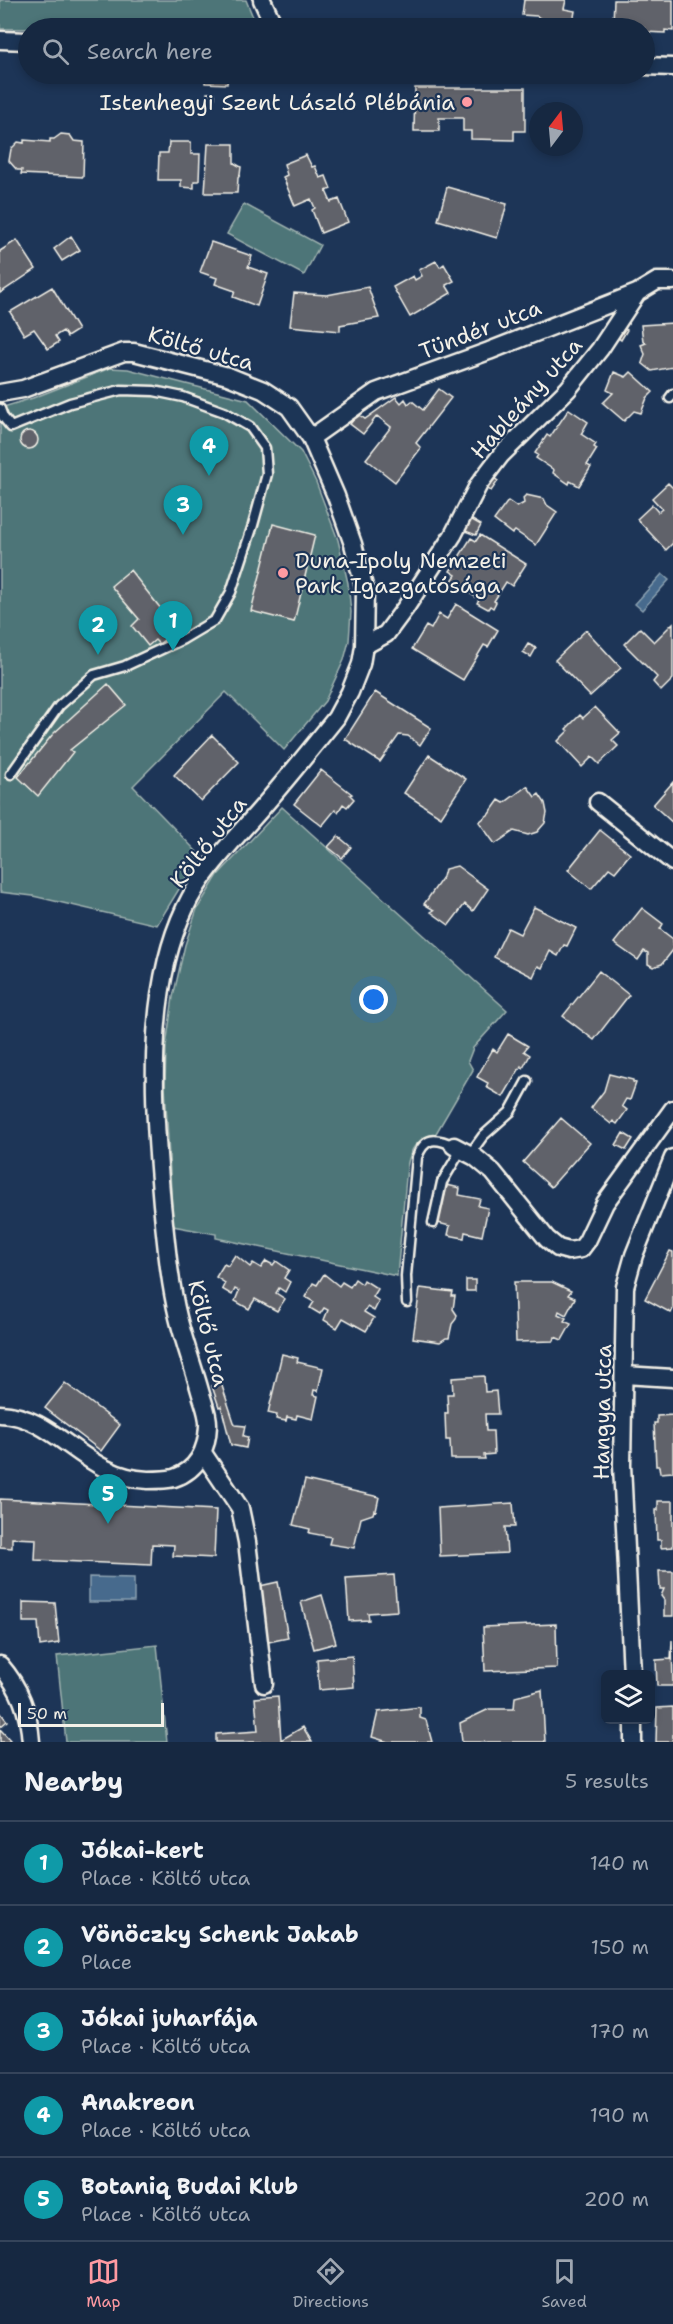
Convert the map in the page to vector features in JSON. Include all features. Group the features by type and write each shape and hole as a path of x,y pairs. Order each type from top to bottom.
{"street":[{"path":"262,0 270,18"},
{"path":"0,40 18,41"},
{"path":"655,66 673,67"},
{"name":"Tündér utca","path":"311,438 376,392 637,293 657,281 673,281"},
{"name":"Hableány utca","path":"364,646 386,634 406,608 453,535 479,484 501,455 568,389 600,349 637,293"},
{"name":"Költő utca","path":"0,393 23,389 124,352 134,352 228,376 263,390 289,407 311,438 353,544 365,590 364,646 361,664 351,692 336,718 210,869 185,907 171,946 160,999 154,1060 162,1205 178,1316 209,1422 206,1444 202,1453"},
{"path":"598,802 673,862"},
{"path":"462,1150 494,1173 547,1239 558,1248 569,1251 581,1249 605,1203 673,1110"},
{"name":"Hangya utca","path":"632,1670 622,1466 625,1287 634,1255 673,1158"},
{"path":"624,1375 673,1378"},
{"path":"0,1414 29,1419 56,1436 78,1454 113,1473 135,1480 174,1478 199,1461 202,1453"},
{"path":"202,1453 240,1508 247,1542 264,1684"},
{"path":"0,1665 13,1680 26,1705 31,1742"},
{"path":"633,1724 633,1742"}],"lane":[{"path":"0,409 11,427 70,403 121,390 154,391 174,395 224,412 250,428 265,448 267,474 231,592 215,621 125,666 94,675 59,706 11,774"},
{"path":"433,1223 442,1182 462,1150 483,1136 510,1112 527,1081"},
{"path":"407,1302 406,1276 417,1158 421,1148 427,1142 435,1140 462,1150"}],"green space":[{"path":"0,0 246,0 253,18 18,18 18,29 0,29"},
{"path":"244,204 320,245 304,275 227,234"},
{"path":"110,368 128,369 248,400 301,452 316,482 338,540 348,583 351,612 349,641 344,660 325,701 284,750 226,692 133,786 200,855 157,925 33,896 0,892 0,408 33,398"},
{"path":"282,807 507,1010 473,1048 468,1061 473,1070 435,1135 418,1142 410,1154 397,1276 216,1238 216,1234 173,1226 165,1086 166,1046 173,997 185,945 197,909 218,875"},
{"path":"157,1645 167,1742 66,1742 57,1656"}],"water":[{"path":"662,574 669,580 642,610 635,604"},
{"path":"89,1577 134,1578 134,1602 89,1602"}],"building":[{"path":"524,0 566,0 564,9 575,11 574,18 540,18 522,15"},
{"path":"614,0 673,0 673,31 655,33 655,18 613,18"},
{"path":"415,88 525,88 525,131 514,131 514,140 471,139 471,131 463,131 463,118 439,118 439,131 414,131"},
{"path":"207,93 215,93 215,98 207,97"},
{"path":"61,134 70,135 74,141 84,142 83,177 21,174 22,170 17,170 9,161 11,149 18,142 24,143 24,140 50,142 50,139"},
{"path":"169,142 191,142 191,154 200,154 199,181 194,181 194,188 181,187 181,180 158,180 159,153 168,153"},
{"path":"208,144 234,144 234,163 241,167 237,193 205,193"},
{"path":"306,155 312,167 315,166 320,178 326,176 331,189 326,191 331,202 339,199 348,222 321,233 312,210 315,208 311,199 295,206 283,177 287,175 284,164"},
{"path":"447,187 507,204 497,238 438,220"},
{"path":"71,236 80,250 62,261 54,249"},
{"path":"17,240 36,269 0,293 0,251"},
{"path":"211,242 252,256 248,267 268,274 257,306 233,297 235,291 215,284 217,278 200,272"},
{"path":"436,261 440,267 444,264 454,281 446,285 451,293 410,317 393,287 413,276 415,280 422,276 419,270"},
{"path":"52,287 78,330 67,337 63,331 55,336 59,342 48,349 34,329 24,335 10,312"},
{"path":"368,287 379,318 340,325 340,331 290,326 294,293 327,295"},
{"path":"673,323 673,367 652,371 642,363 645,354 641,345 646,343 643,341 641,325"},
{"path":"621,326 627,330 621,340 615,335"},
{"path":"614,372 626,377 631,372 653,392 647,398 641,413 634,411 624,421 603,403 613,393 607,390"},
{"path":"439,389 451,398 416,443 421,448 395,482 366,459 391,427 377,416 363,434 350,424 358,414 365,419 396,397 401,403 405,399 408,404 412,401 423,410"},
{"path":"569,409 588,422 581,434 596,444 594,447 597,449 587,465 591,467 579,486 570,481 569,484 553,473 554,470 536,458 538,455 535,453 547,435 550,437"},
{"path":"29,431 35,434 38,440 35,446 29,449 23,446 20,440 23,434"},
{"path":"491,476 498,481 491,491 484,486"},
{"path":"668,483 673,488 673,543 666,550 637,519 652,505 658,512 662,509 652,498"},
{"path":"526,495 544,499 547,505 557,512 536,545 515,531 512,534 494,520 508,501 517,507 524,503 523,498"},
{"path":"467,517 481,525 476,535 460,529"},
{"name":"Duna-Ipoly Nemzeti Park Igazgatósága","path":"273,524 315,535 294,622 251,611"},
{"path":"480,535 526,564 512,586 506,582 494,601 496,602 493,608 490,606 488,609 477,603 479,599 451,582 456,575 450,571 471,538 476,541"},
{"path":"130,570 177,629 159,644 155,640 148,646 132,626 139,619 111,586"},
{"path":"456,604 498,630 488,647 484,645 463,680 412,649 426,626 431,629 439,614 447,619"},
{"path":"673,623 673,679 661,691 653,682 657,677 624,644 640,628 654,642"},
{"path":"586,630 621,668 590,696 555,660"},
{"path":"528,644 536,648 531,657 523,652"},
{"path":"108,684 126,705 70,750 73,752 38,796 18,777 53,734"},
{"path":"375,692 431,728 420,745 408,736 399,735 380,762 345,739"},
{"path":"595,707 620,733 612,740 618,746 599,764 592,757 582,767 558,741 580,715 583,718"},
{"path":"212,735 239,762 201,801 174,775"},
{"path":"429,755 466,779 441,817 404,793"},
{"path":"321,770 352,794 350,795 354,799 347,807 343,804 338,812 335,810 322,826 294,804"},
{"path":"673,782 673,823 653,805"},
{"path":"527,786 535,797 539,794 545,803 547,813 545,823 537,832 528,835 514,831 495,844 479,822 489,814 499,800 504,803"},
{"path":"600,830 630,854 615,872 609,868 591,889 568,870"},
{"path":"338,836 351,847 342,858 328,847"},
{"path":"457,866 488,889 473,911 465,904 449,925 431,912 434,910 424,904 443,877 445,869"},
{"path":"534,907 576,928 567,946 564,945 558,956 550,951 542,968 538,966 533,977 494,957 508,928 520,934"},
{"path":"642,908 663,924 660,929 673,939 673,950 662,964 653,967 648,964 648,953 644,951 638,960 614,943"},
{"path":"599,971 629,995 594,1040 563,1016"},
{"path":"508,1034 528,1046 524,1051 530,1055 503,1097 486,1087 488,1083 477,1077 493,1049 497,1052"},
{"path":"609,1074 633,1080 636,1083 630,1100 626,1099 622,1106 627,1110 617,1124 613,1121 611,1124 591,1108 604,1091"},
{"path":"561,1118 590,1143 551,1187 523,1162"},
{"path":"623,1133 633,1139 626,1150 616,1145"},
{"path":"447,1185 460,1188 459,1195 480,1199 478,1206 488,1208 482,1236 465,1232 464,1238 448,1235 450,1226 438,1223"},
{"path":"670,1251 673,1252 673,1309 671,1313 645,1299"},
{"path":"235,1255 250,1267 253,1263 261,1268 266,1261 273,1265 276,1261 289,1270 284,1278 290,1282 285,1292 279,1288 276,1293 285,1299 277,1311 255,1299 249,1309 235,1301 239,1291 235,1289 232,1295 222,1289 225,1283 216,1277 224,1264 228,1266"},
{"path":"324,1274 339,1286 342,1282 350,1287 355,1279 362,1284 364,1280 378,1289 373,1297 379,1301 374,1311 367,1307 364,1312 374,1318 366,1331 343,1318 337,1328 324,1320 328,1310 324,1308 320,1314 310,1308 314,1302 305,1297 313,1283 317,1285"},
{"path":"466,1280 475,1280 475,1291 466,1291"},
{"path":"514,1282 552,1282 571,1291 568,1295 575,1298 566,1315 559,1311 558,1314 566,1318 564,1321 571,1324 562,1340 555,1337 554,1341 516,1342"},
{"path":"420,1288 453,1292 452,1296 455,1296 453,1309 457,1315 449,1338 440,1342 413,1338"},
{"path":"282,1354 298,1358 297,1362 323,1368 318,1391 314,1390 313,1395 318,1396 313,1419 297,1415 296,1419 287,1417 286,1421 276,1419 277,1415 268,1413"},
{"path":"484,1376 485,1392 496,1391 498,1414 485,1414 486,1431 493,1431 494,1454 484,1455 485,1459 451,1459 450,1440 446,1440 445,1413 448,1413 447,1394 453,1394 452,1378"},
{"path":"65,1383 120,1425 101,1451 45,1408"},
{"path":"221,1383 235,1425 245,1426 243,1436 248,1437 246,1448 231,1445 221,1406 219,1407 212,1386"},
{"path":"673,1415 673,1472 660,1473 659,1466 656,1466 654,1423 657,1423 657,1416"},
{"path":"305,1480 379,1497 376,1511 361,1518 354,1548 329,1544 331,1537 309,1533 310,1529 293,1525"},
{"path":"0,1499 216,1510 214,1558 173,1556 174,1545 152,1544 151,1565 35,1560 36,1539 12,1538 12,1548 0,1547"},
{"path":"658,1501 673,1501 673,1547 661,1548 661,1540 657,1540"},
{"path":"513,1503 515,1527 505,1527 507,1553 440,1556 438,1508"},
{"path":"659,1571 673,1571 673,1616 664,1616 664,1600 661,1596 664,1589 660,1589"},
{"path":"394,1575 397,1611 368,1613 369,1620 349,1621 346,1578"},
{"path":"278,1582 288,1638 268,1642 255,1587"},
{"path":"322,1595 336,1643 314,1649 301,1602"},
{"path":"23,1602 55,1603 59,1643 40,1646 38,1622 23,1622"},
{"path":"556,1624 557,1668 485,1671 483,1627"},
{"path":"672,1640 673,1686 657,1686 656,1660 671,1659"},
{"path":"352,1656 354,1687 319,1690 317,1659"},
{"path":"542,1690 545,1742 462,1742 460,1723 489,1709 514,1709 515,1697"},
{"path":"278,1696 281,1740 303,1727 312,1742 216,1742 216,1734 258,1731 255,1698"},
{"path":"420,1707 420,1718 426,1720 432,1742 388,1742 372,1737 378,1712"},
{"path":"673,1707 673,1742 656,1742 657,1708"},
{"path":"0,1712 7,1721 0,1727"},
{"path":"0,1729 10,1740 8,1742 0,1742"}],"place":[{"name":"Istenhegyi Szent László Plébánia","path":"467,102"},
{"name":"Anakreon","path":"209,476"},
{"name":"Jókai juharfája","path":"183,535"},
{"name":"Duna-Ipoly Nemzeti Park Igazgatósága","path":"283,573"},
{"name":"Jókai-kert","path":"173,651"},
{"name":"Vönöczky Schenk Jakab","path":"98,655"},
{"name":"Botaniq Budai Klub","path":"108,1524"}]}
